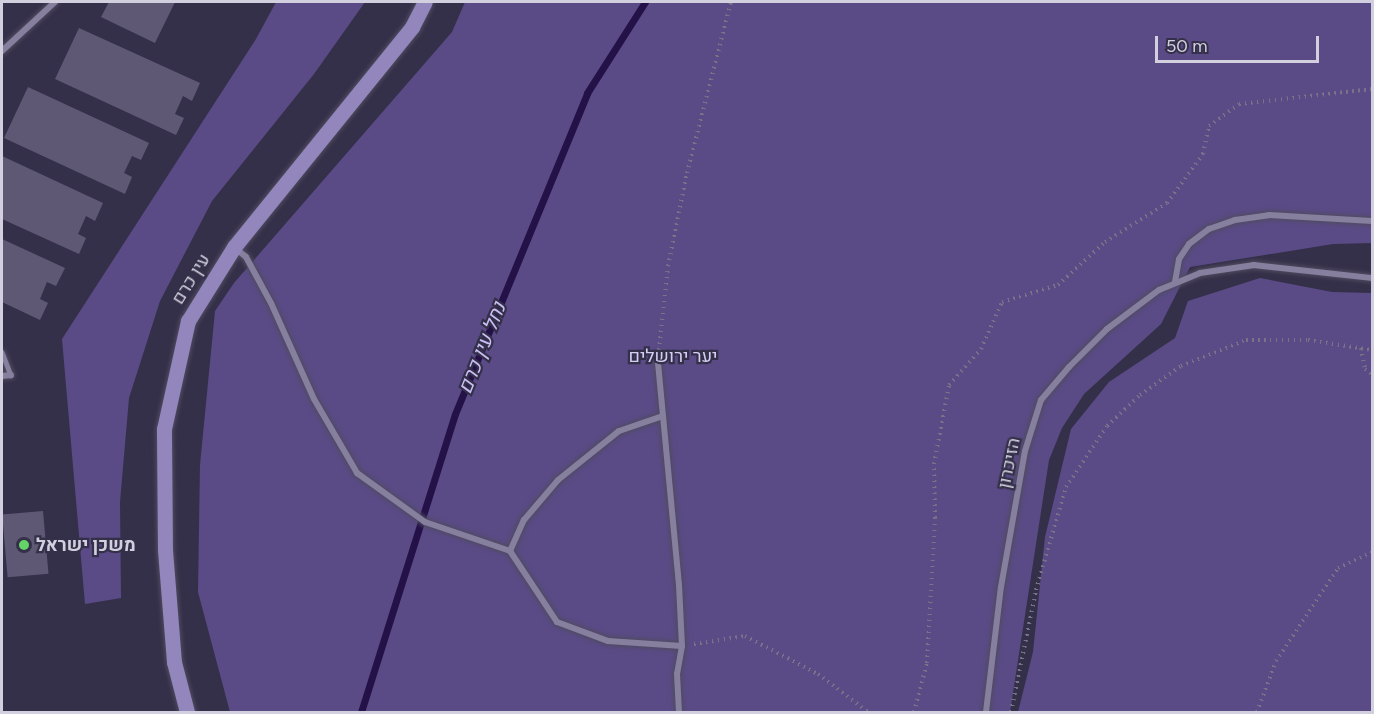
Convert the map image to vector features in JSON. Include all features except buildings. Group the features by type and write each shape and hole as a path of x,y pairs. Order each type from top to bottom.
{"main road":[{"name":"עין כרם","path":"187,712 174,663 166,561 164,429 188,321 234,247 412,27 425,2"}],"street":[{"path":"2,51 56,2"},
{"path":"1175,282 1179,259 1189,244 1209,229 1236,219 1269,215 1372,221"},
{"path":"234,247 246,257 271,303 314,399 357,473 425,522 510,550 557,622 608,641 682,646"},
{"name":"הזיכרון","path":"986,712 1007,553 1025,451 1041,400 1107,328 1175,282 1200,273 1254,265 1372,278"},
{"path":"658,363 682,646 677,674 679,712"},
{"path":"2,375 11,375"},
{"path":"510,550 524,520 558,480 619,431 663,416"}],"lane":[{"path":"2,352 11,375"}],"path":[{"path":"658,363 668,267 685,185 731,2"},
{"path":"914,712 927,663 935,518 934,464 949,385 981,349 1002,302 1058,285 1105,242 1167,203 1203,154 1209,126 1239,104 1372,89"},
{"path":"1011,712 1036,590 1066,487 1107,426 1140,395 1181,366 1246,340 1308,340 1372,350"},
{"path":"1361,348 1365,369 1372,374"},
{"path":"1257,712 1276,661 1338,568 1372,552"},
{"path":"682,646 745,636 818,674 868,712"}],"green space":[{"path":"276,2 365,2 314,74 212,201 160,301 129,398 120,502 121,598 85,604 62,339 256,39"},
{"name":"יער ירושלים","path":"465,2 1372,2 1372,243 1333,244 1190,267 1161,324 1084,394 1062,428 1049,460 1010,712 230,712 198,592 200,465 215,311 234,283 452,32"},
{"path":"1260,278 1332,292 1372,293 1372,712 1018,712 1033,652 1045,537 1071,429 1109,382 1175,338 1188,301"}],"waterway":[{"name":"נחל עין כרם","path":"361,712 455,414 587,93 645,2"}],"place":[{"name":"משכן ישראל","path":"24,545"}]}
